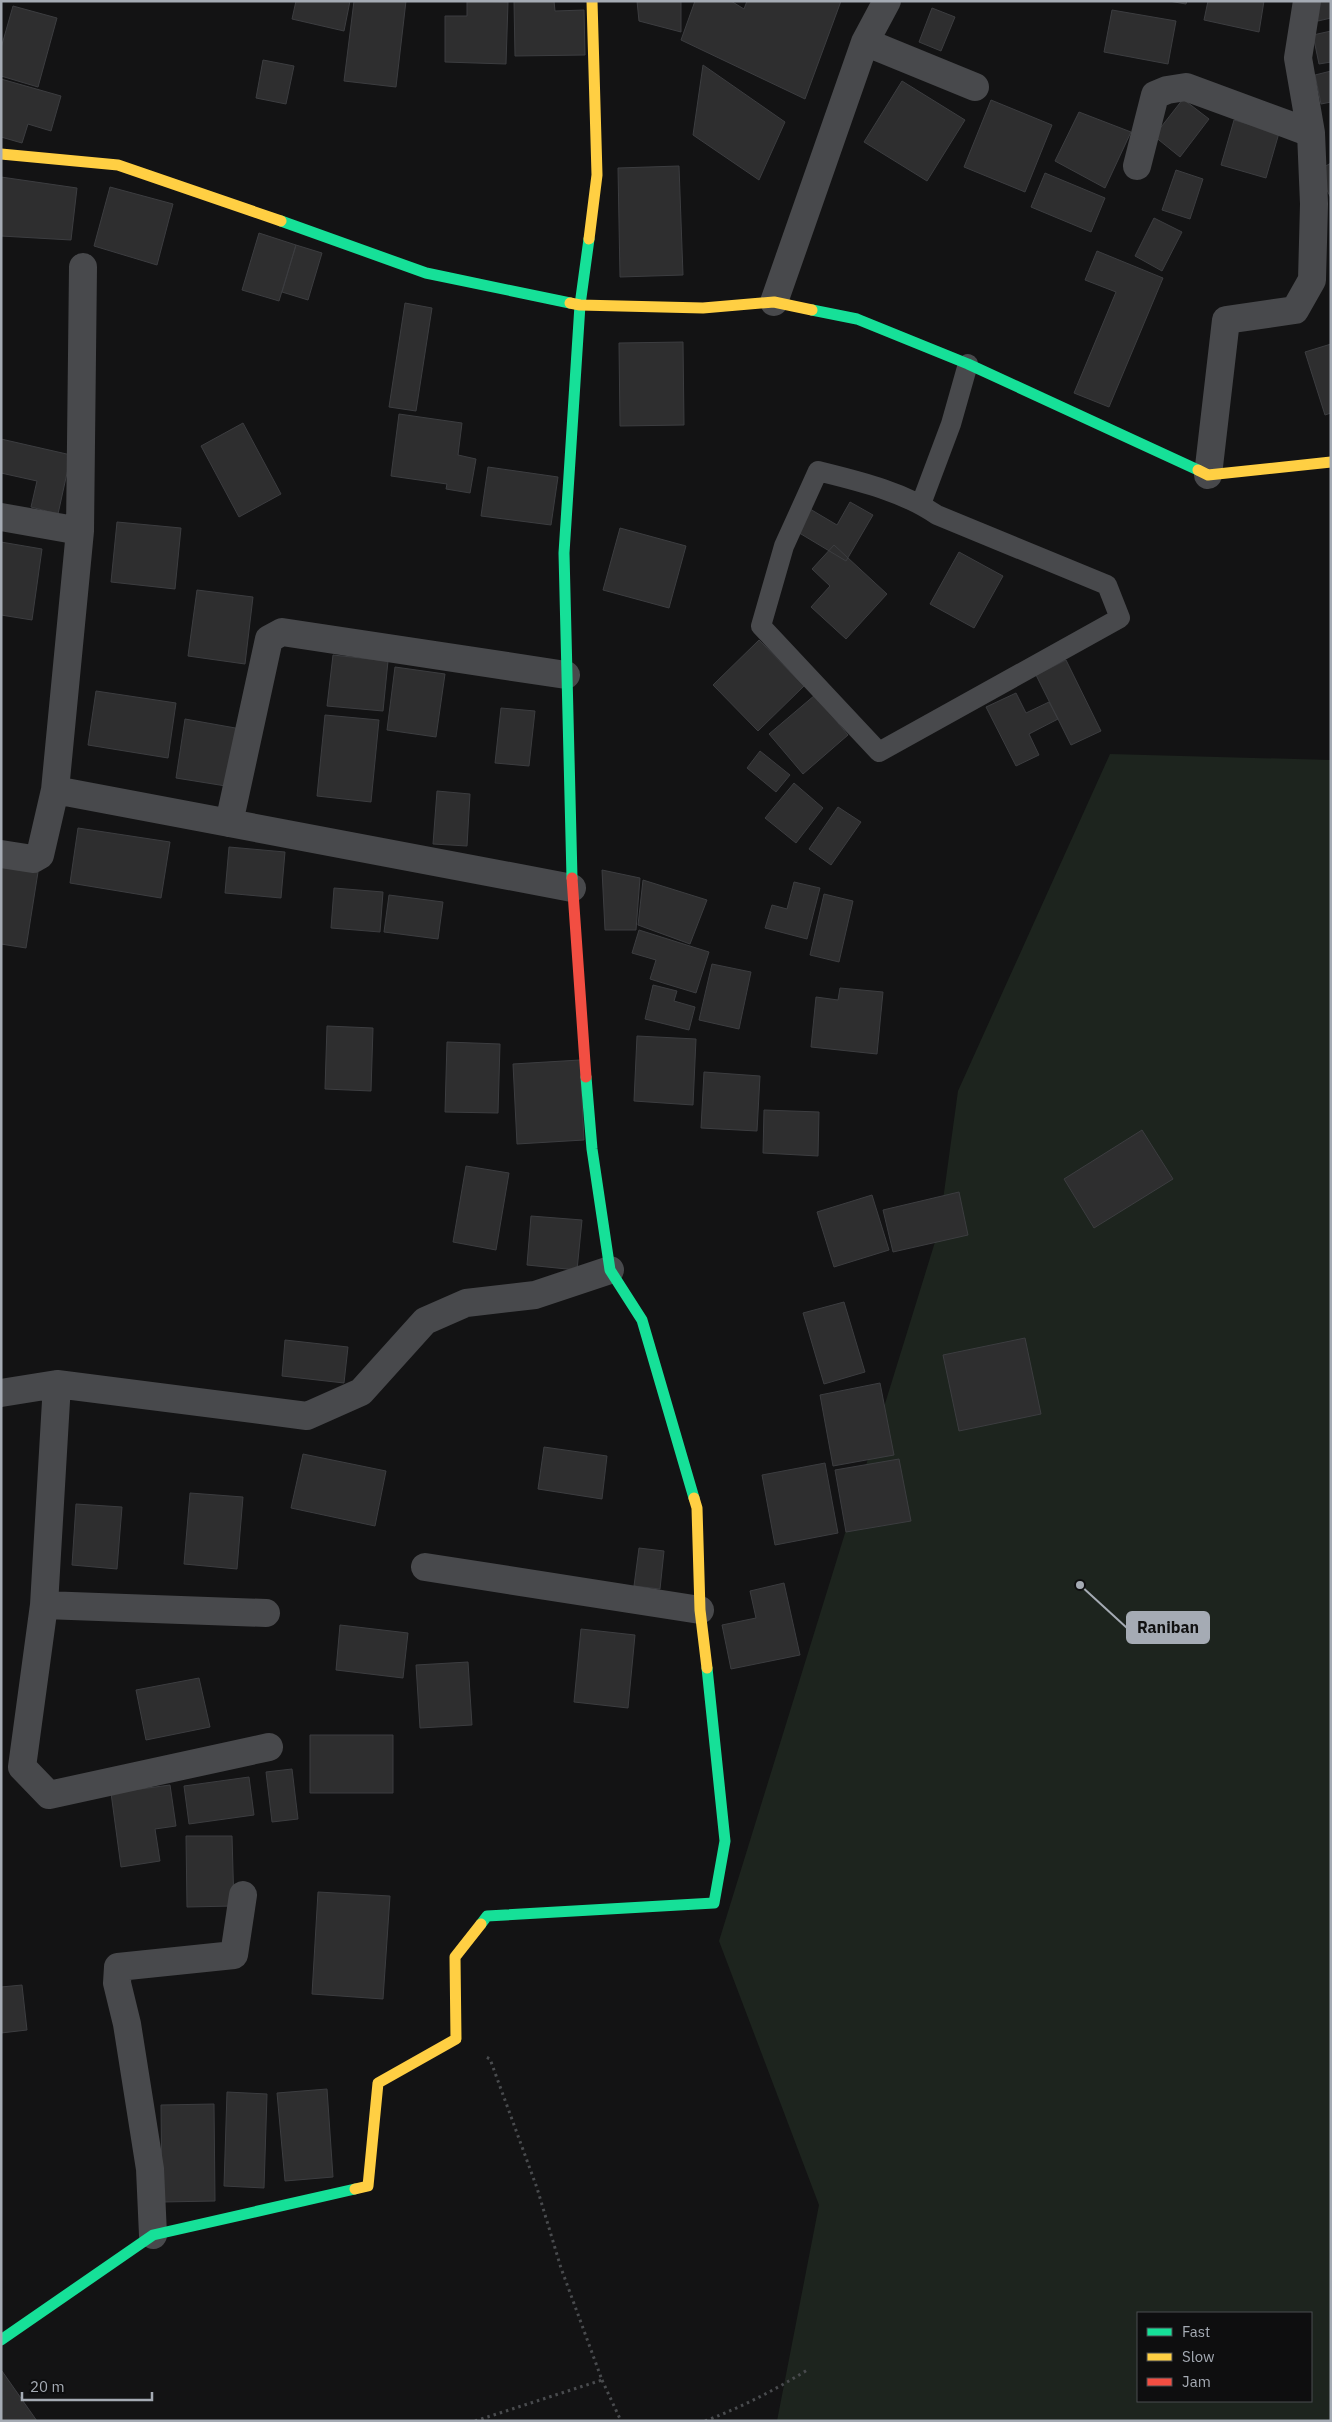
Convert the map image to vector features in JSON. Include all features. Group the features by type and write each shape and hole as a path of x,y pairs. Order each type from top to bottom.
{"street":[{"path":"1,2340 153,2235 368,2186 378,2083 456,2038 454,1957 487,1916 714,1902 725,1841 713,1711 700,1610 696,1508 642,1320 610,1270 592,1149 572,888 564,553 580,305 597,175 592,1"},
{"path":"774,302 865,42 887,1"},
{"path":"1208,475 1226,320 1295,310 1312,280 1314,204 1311,133 1298,58 1307,1"},
{"path":"865,42 974,87"},
{"path":"1137,166 1155,95 1167,90 1186,87 1311,133"},
{"path":"1,154 118,165 426,273 580,305 702,308 774,302 857,318 968,364 1208,475 1331,462"},
{"path":"1,854 33,859 40,855 55,790 80,531 83,266"},
{"path":"1,517 80,531"},
{"path":"229,823 269,639 282,632 566,675"},
{"path":"55,790 572,888"},
{"path":"1,1393 57,1384 307,1416 361,1392 425,1321 466,1303 535,1295 610,1270"},
{"path":"57,1384 44,1605 22,1768 49,1795 269,1747"},
{"path":"425,1567 700,1610"},
{"path":"44,1605 266,1614"},
{"path":"153,2235 150,2169 127,2024 117,1983 118,1967 234,1955 243,1895"}],"lane":[{"path":"920,504 951,424 968,364"},
{"path":"818,471 866,484 920,504 937,515 1108,585 1120,618 879,752 761,626 784,546 818,471"}],"path":[{"path":"456,2038 490,2059 537,2188 561,2268 602,2380 621,2421"},
{"path":"705,2421 742,2407 808,2370"},
{"path":"474,2421 602,2380"}],"shaded area":[{"path":"1110,754 1331,760 1331,2421 777,2421 819,2205 719,1941 939,1229 958,1091"}],"building":[{"path":"296,1 350,1 344,31 292,19"},
{"path":"354,1 406,1 396,87 344,81"},
{"path":"467,1 508,2 506,64 445,62 445,16 467,16"},
{"path":"514,1 554,1 555,11 584,10 585,55 515,56"},
{"path":"637,1 681,1 681,32 639,21"},
{"path":"695,1 731,1 744,9 747,1 841,1 805,99 681,40"},
{"path":"1169,1 1187,1 1186,4"},
{"path":"1208,1 1264,1 1259,32 1204,20"},
{"path":"1313,1 1331,1 1331,18 1318,21"},
{"path":"13,6 57,18 38,87 1,76 1,48"},
{"path":"932,8 955,17 941,51 919,42"},
{"path":"1112,10 1176,21 1168,64 1104,52"},
{"path":"1331,31 1331,62 1319,64 1313,35"},
{"path":"263,60 294,66 286,104 256,98"},
{"path":"703,65 785,122 759,180 693,135"},
{"path":"1331,71 1331,102 1321,104 1315,75"},
{"path":"1,79 61,96 51,131 28,124 22,143 1,137"},
{"path":"902,81 965,120 927,181 864,142"},
{"path":"1183,99 1209,119 1180,157 1154,136"},
{"path":"991,100 1052,125 1025,192 964,167"},
{"path":"1079,112 1131,132 1105,188 1055,161"},
{"path":"1234,120 1279,133 1266,178 1221,165"},
{"path":"1331,163 1331,198 1317,171"},
{"path":"679,166 683,275 620,277 618,168"},
{"path":"1176,170 1203,179 1190,219 1162,210"},
{"path":"1045,173 1105,198 1091,232 1031,207"},
{"path":"1,177 77,188 71,240 1,236"},
{"path":"110,187 173,204 157,265 94,246"},
{"path":"1154,218 1182,232 1162,271 1135,256"},
{"path":"259,233 296,245 279,301 242,290"},
{"path":"296,245 322,253 308,300 282,292"},
{"path":"1097,251 1163,278 1109,407 1074,393 1116,292 1085,280"},
{"path":"405,303 432,308 416,411 389,407"},
{"path":"683,342 684,425 620,426 619,343"},
{"path":"1331,344 1331,413 1325,415 1305,352"},
{"path":"399,414 462,423 458,455 476,459 470,493 446,489 447,484 391,476"},
{"path":"243,423 281,494 239,517 201,446"},
{"path":"1,439 71,455 58,514 31,507 37,481 1,473"},
{"path":"488,467 558,477 551,525 481,516"},
{"path":"850,502 873,515 846,561 796,531 810,509 837,525"},
{"path":"117,522 181,528 175,589 111,582"},
{"path":"620,528 686,546 669,608 603,590"},
{"path":"1,542 42,549 32,620 1,615"},
{"path":"834,545 887,594 846,639 811,607 830,586 812,569"},
{"path":"959,552 1003,576 974,628 930,604"},
{"path":"197,590 253,597 245,664 188,656"},
{"path":"759,640 804,686 758,731 713,685"},
{"path":"333,655 388,661 383,711 327,706"},
{"path":"1066,660 1101,731 1071,745 1036,675"},
{"path":"395,667 445,674 436,737 387,730"},
{"path":"96,691 176,703 168,758 88,745"},
{"path":"1016,693 1026,713 1049,702 1058,719 1029,734 1039,755 1016,766 986,707"},
{"path":"815,695 848,735 803,774 769,734"},
{"path":"501,708 535,711 529,766 495,763"},
{"path":"325,715 379,720 371,802 317,796"},
{"path":"185,719 241,729 232,787 176,778"},
{"path":"760,751 790,775 776,792 747,768"},
{"path":"794,783 823,808 796,843 765,818"},
{"path":"437,791 470,794 467,846 433,844"},
{"path":"838,807 861,822 831,865 809,849"},
{"path":"78,828 170,842 161,898 70,883"},
{"path":"229,847 285,852 281,898 225,893"},
{"path":"1,866 38,872 26,948 1,944"},
{"path":"602,870 640,878 636,930 605,930"},
{"path":"643,880 707,900 690,944 638,925"},
{"path":"794,882 820,888 807,939 765,928 772,905 787,909"},
{"path":"334,888 383,892 380,932 331,928"},
{"path":"824,894 853,901 839,962 810,955"},
{"path":"389,895 443,902 438,939 384,932"},
{"path":"639,930 709,952 696,993 650,979 656,960 632,953"},
{"path":"712,964 751,972 739,1029 699,1020"},
{"path":"653,985 677,991 674,1001 695,1007 689,1030 645,1019"},
{"path":"840,988 883,992 877,1054 811,1047 816,997 838,1000"},
{"path":"327,1026 373,1028 371,1091 325,1089"},
{"path":"637,1036 696,1039 693,1105 634,1101"},
{"path":"447,1042 500,1044 498,1113 445,1112"},
{"path":"580,1060 584,1140 517,1144 513,1064"},
{"path":"704,1072 760,1076 757,1131 701,1128"},
{"path":"764,1110 819,1112 818,1156 763,1153"},
{"path":"1142,1130 1173,1179 1094,1228 1064,1179"},
{"path":"466,1166 509,1173 496,1250 453,1242"},
{"path":"959,1192 968,1235 893,1252 883,1210"},
{"path":"872,1195 889,1250 834,1267 817,1212"},
{"path":"531,1216 582,1220 577,1270 527,1265"},
{"path":"844,1302 865,1372 824,1384 803,1313"},
{"path":"1025,1338 1041,1414 959,1431 943,1355"},
{"path":"285,1340 348,1347 344,1383 282,1376"},
{"path":"880,1383 894,1455 833,1466 820,1395"},
{"path":"544,1447 607,1456 602,1499 538,1489"},
{"path":"303,1454 386,1471 375,1526 291,1508"},
{"path":"899,1459 911,1521 846,1532 835,1470"},
{"path":"825,1463 838,1533 775,1545 762,1475"},
{"path":"190,1493 243,1497 237,1569 184,1564"},
{"path":"76,1504 122,1507 117,1569 72,1565"},
{"path":"639,1548 664,1551 660,1589 634,1586"},
{"path":"784,1583 800,1655 731,1669 722,1625 756,1618 750,1591"},
{"path":"340,1625 408,1633 403,1678 336,1670"},
{"path":"581,1629 635,1635 628,1708 574,1702"},
{"path":"468,1662 472,1725 420,1728 416,1665"},
{"path":"199,1678 210,1727 146,1740 136,1690"},
{"path":"310,1735 393,1735 393,1793 310,1793"},
{"path":"292,1769 298,1819 272,1822 266,1772"},
{"path":"249,1777 254,1815 189,1824 184,1786"},
{"path":"170,1785 176,1826 155,1829 160,1861 121,1867 111,1793"},
{"path":"186,1836 232,1836 234,1906 187,1907"},
{"path":"318,1892 390,1896 383,1999 312,1994"},
{"path":"22,1985 27,2030 1,2033 1,1987"},
{"path":"327,2089 333,2177 285,2181 277,2093"},
{"path":"227,2092 267,2094 264,2188 224,2186"},
{"path":"214,2104 215,2201 162,2202 161,2105"},
{"path":"2,2371 37,2421 1,2421"}],"traffic: fast":[{"path":"281,221 426,273 570,303"},
{"path":"572,878 564,553 580,305 589,239"},
{"path":"812,310 857,319 968,364 1198,470"},
{"path":"586,1077 592,1149 610,1270 642,1320 694,1498"},
{"path":"481,1924 487,1916 714,1903 725,1841 707,1668"},
{"path":"1,2340 153,2235 355,2189"}],"traffic: slow":[{"path":"589,239 597,175 592,1"},
{"path":"1,154 118,165 281,221"},
{"path":"570,303 580,305 703,308 774,302 812,310"},
{"path":"1198,470 1208,475 1331,462"},
{"path":"694,1498 697,1508 700,1610 707,1668"},
{"path":"355,2189 368,2186 378,2083 456,2039 455,1957 481,1924"}],"traffic: jam":[{"path":"572,878 586,1077"}],"place":[{"name":"Raniban","path":"1080,1585"}]}
